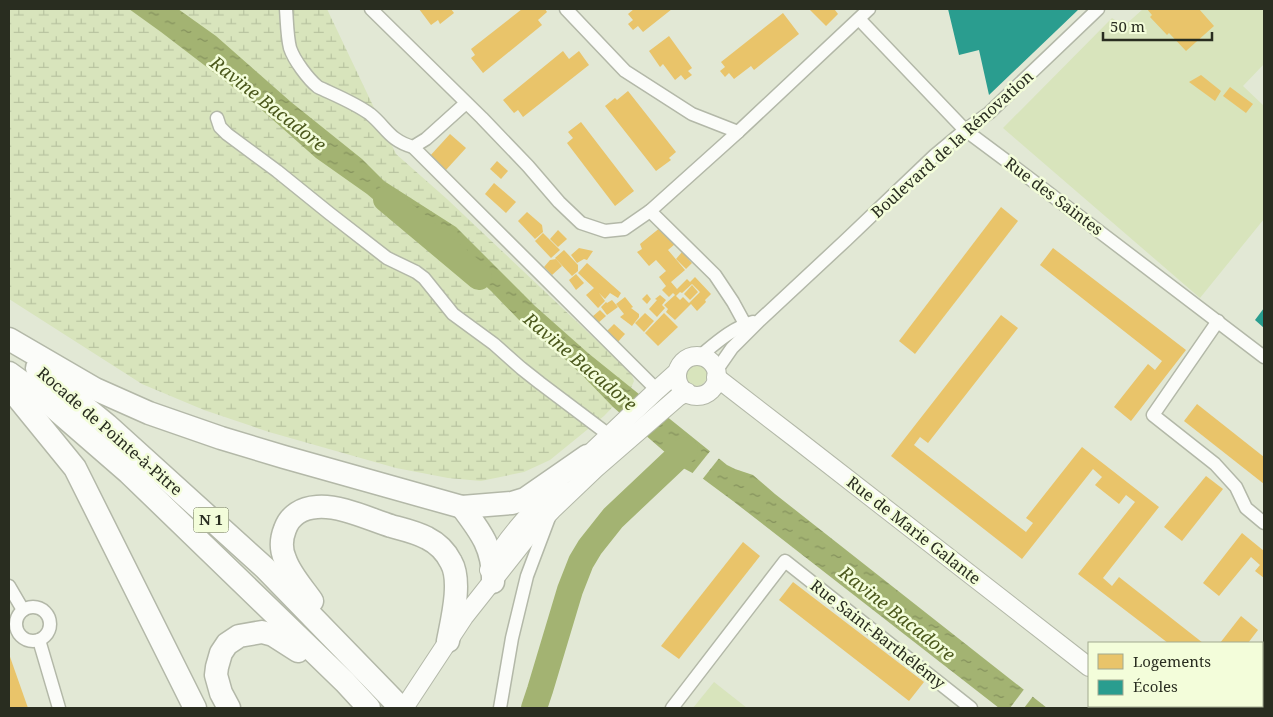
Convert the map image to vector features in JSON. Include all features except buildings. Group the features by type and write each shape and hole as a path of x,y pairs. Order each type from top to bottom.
{"highway":[{"path":"9,339 95,389 149,413 239,444 462,507 512,503 525,499 588,456"},
{"name":"Rocade de Pointe-à-Pitre","path":"9,344 107,425 265,568 368,675 403,708"},
{"name":"Rocade de Pointe-à-Pitre","path":"9,373 38,394 129,473 345,682 369,708"},
{"path":"9,388 75,468 195,708"},
{"path":"368,675 313,603 285,559 282,547 282,534 287,522 296,513 318,507 334,508 427,538 439,546 452,563 456,583 455,604 448,641"},
{"path":"462,507 480,530 488,550 493,572"},
{"path":"229,708 221,694 216,667 221,653 227,644 239,636 251,633 262,632 283,640 324,673 345,682"}],"main road":[{"path":"403,708 493,572 506,542 525,518 667,381 682,362 692,356 700,356"},
{"name":"Rue de Marie Galante","path":"700,356 712,362 716,374 738,394 1088,666"},
{"path":"706,393 714,385 716,374"},
{"path":"667,381 679,384 682,395"},
{"path":"493,572 552,510 595,469 682,395 706,393 738,394"}],"street":[{"path":"286,9 290,47 293,56 313,83 370,115 396,141 412,147 667,381"},
{"path":"371,9 466,102 524,162 559,202 581,222 605,231 624,229 650,211 738,132 869,9"},
{"path":"566,9 625,71 692,114 738,132"},
{"name":"Boulevard de la Rénovation","path":"716,374 732,348 760,320 934,155 989,113 1098,9"},
{"name":"Rue des Saintes","path":"859,19 965,130 1264,357"},
{"path":"412,147 426,139 466,102"},
{"path":"217,118 220,127 227,134 387,258 424,278 453,314 494,344 540,384 616,429"},
{"path":"650,211 715,275 745,324"},
{"name":"Boulevard de la Rénovation","path":"700,356 722,338 745,324 760,320"},
{"path":"1218,321 1153,414 1216,464 1236,487 1246,508 1264,523"},
{"path":"500,708 512,638 526,576 552,510"},
{"name":"Rue Saint-Barthélémy","path":"672,708 785,561 971,708"},
{"path":"9,586 23,610"},
{"path":"29,607 36,607 49,617 49,631 40,640 35,642 14,636 16,630 15,621 23,610 29,607"},
{"path":"40,640 59,708"}],"green space":[{"path":"9,9 327,9 396,154 447,199 631,373 634,381 631,388 604,416 550,460 524,472 481,481 448,478 396,468 269,432 204,410 142,384 9,299"},
{"path":"1143,9 1264,9 1264,64 1243,86 1264,106 1264,219 1200,298 1003,128 1112,18 1124,26"},
{"path":"696,364 704,367 707,375 704,383 696,386 688,383 685,375 688,367"},
{"path":"714,682 747,708 693,708"}],"water":[{"path":"129,9 178,9 216,36 291,102 362,159 384,181 456,227 535,306 588,353 727,465 753,475 1047,708 999,708 733,501 702,478 683,468 613,407 553,348 520,321 491,291 412,221 401,223 367,194 316,158 255,104"}],"pier":[{"path":"711,450 720,457 701,481 691,475"},
{"path":"1025,688 1034,695 1024,708 1010,708"}],"waterway":[{"name":"Ravine Bacadore","path":"386,199 479,277"},
{"path":"534,708 570,590 581,562 590,547 613,518 685,450"}]}
